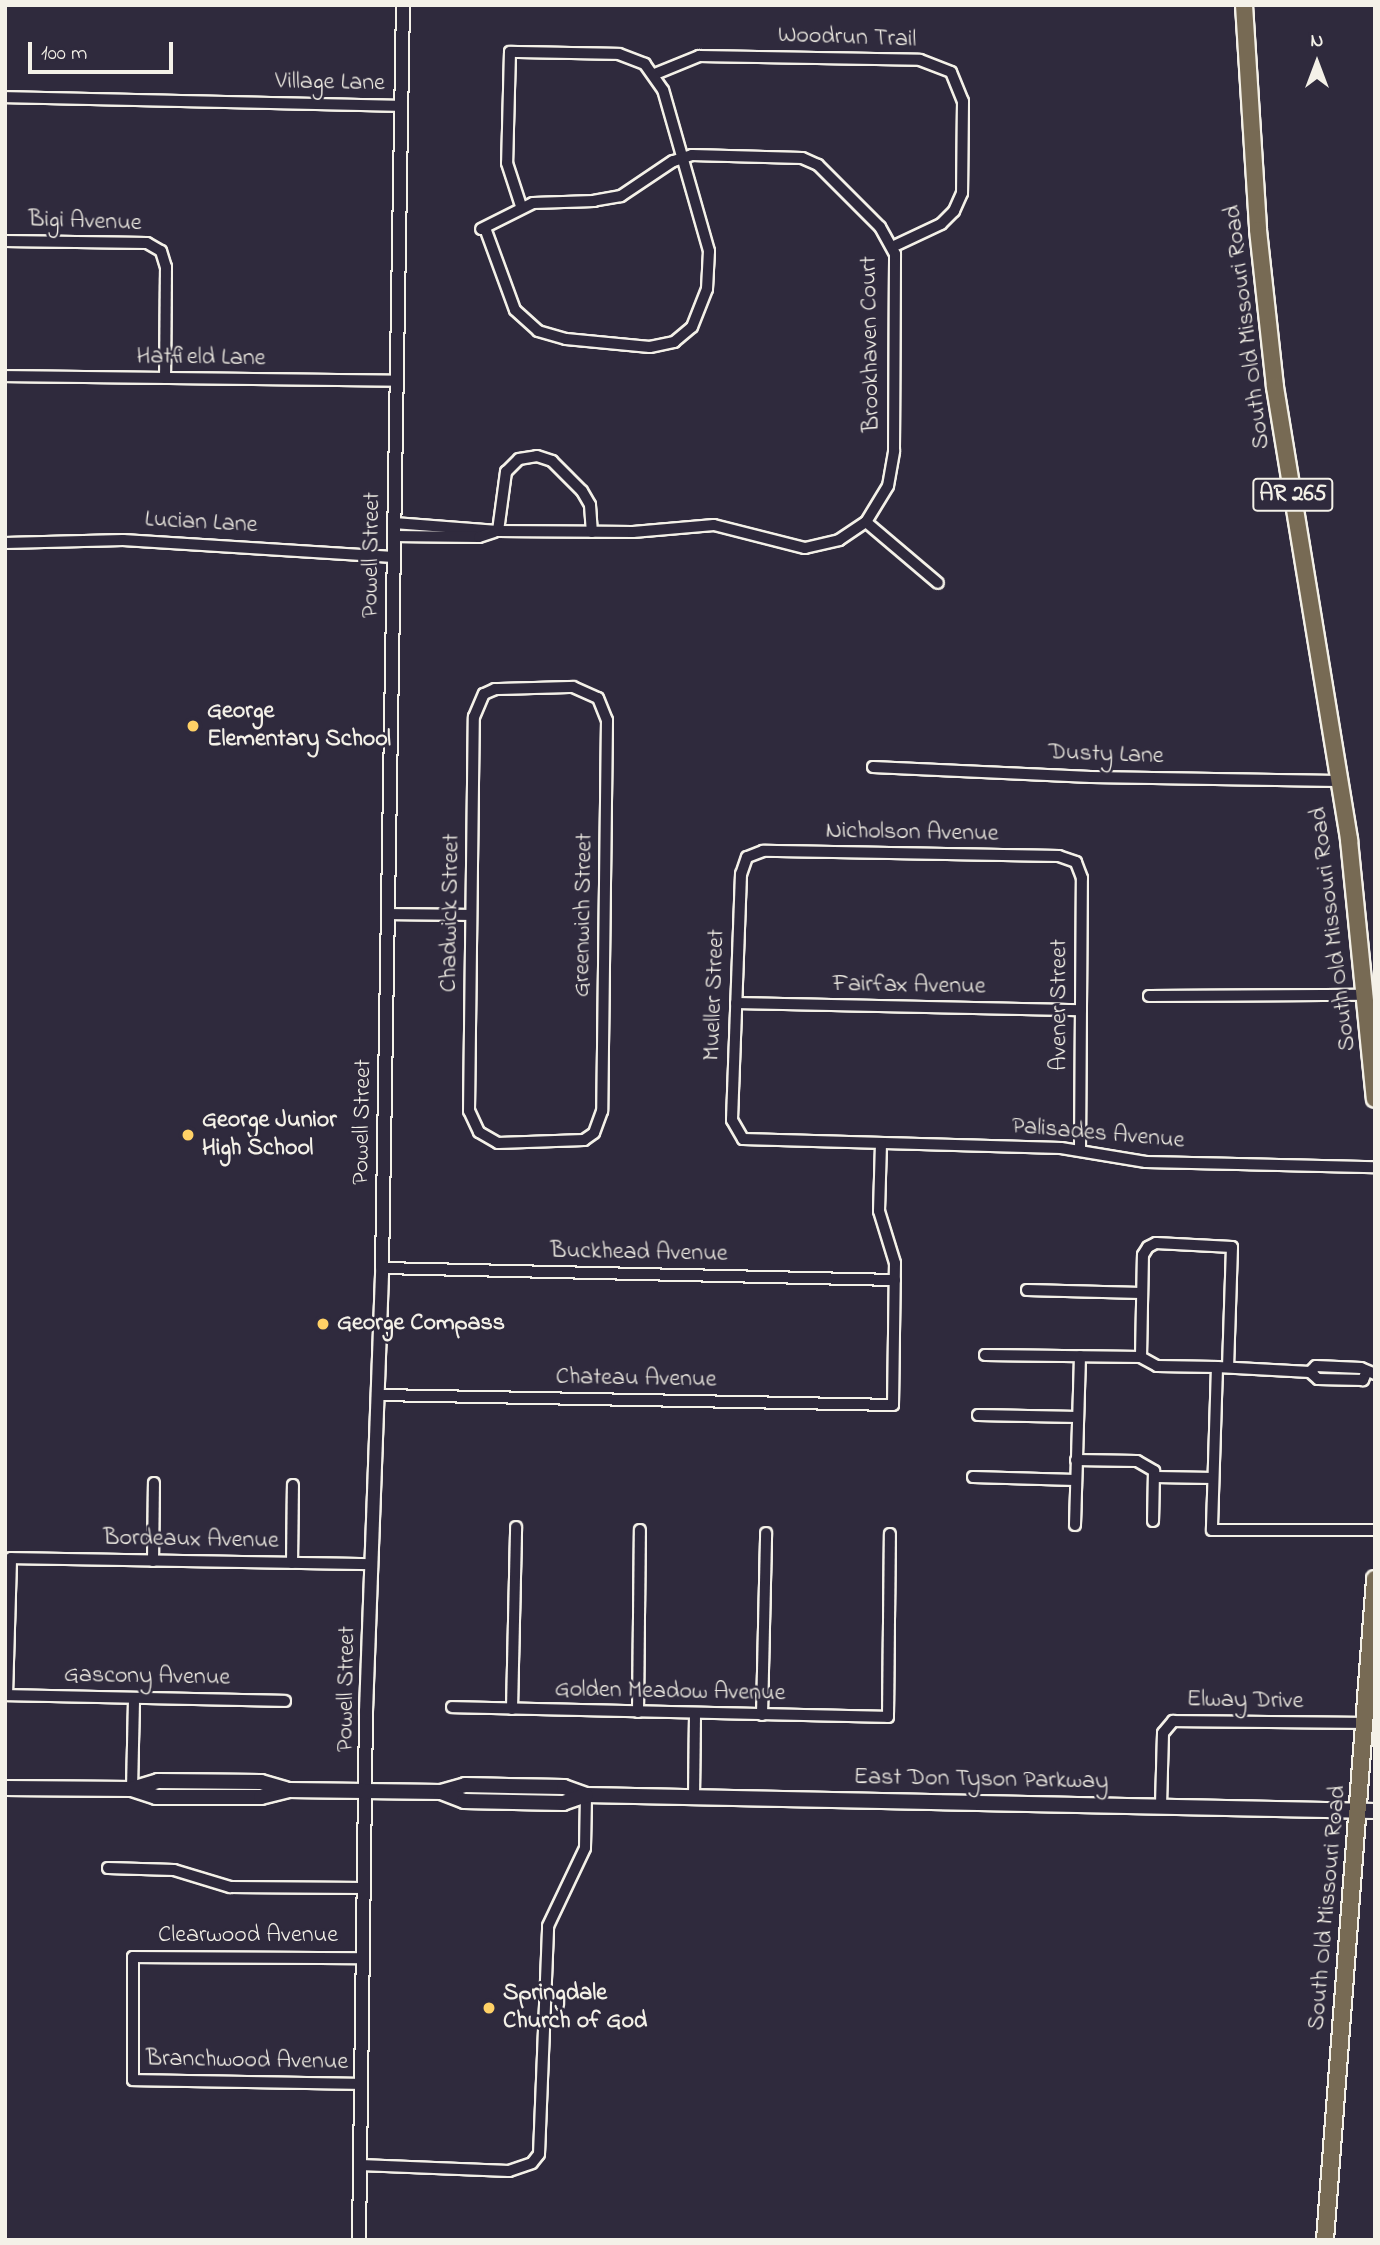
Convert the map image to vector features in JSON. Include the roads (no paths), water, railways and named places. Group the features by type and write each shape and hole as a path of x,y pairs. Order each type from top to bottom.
{"main road":[{"name":"South Old Missouri Road","path":"1244,5 1258,230 1275,387 1371,995 1375,1099"},
{"name":"South Old Missouri Road","path":"1325,2240 1367,1810 1365,1723 1375,1579"},
{"name":"East Don Tyson Parkway","path":"5,1788 132,1789 156,1797 261,1797 289,1790 441,1792 476,1801 563,1803 586,1795 1367,1810"}],"street":[{"name":"Powell Street","path":"359,2240 370,1564 379,1395 382,1268 403,5"},
{"path":"521,206 507,163 510,52 619,54 645,64 654,74 682,157"},
{"name":"Woodrun Trail","path":"654,74 699,56 920,60 951,72 963,101 961,193 954,211 941,224 892,247"},
{"name":"Village Lane","path":"5,97 401,106"},
{"name":"Brookhaven Court","path":"394,530 592,532 714,525 805,548 839,540 866,522 883,499 893,471 892,247 880,227 811,161 716,155 682,157 621,195 594,201 550,199 521,206 483,228 510,302 527,324 566,339 650,346 674,342 699,317 710,260 682,157"},
{"name":"Bigi Avenue","path":"5,241 146,243 161,251 166,267 165,378"},
{"name":"Hatfield Lane","path":"5,376 396,381"},
{"path":"498,531 506,472 519,459 537,456 552,461 582,491 590,505 592,532"},
{"path":"866,522 938,583"},
{"name":"Lucian Lane","path":"5,542 132,541 393,557"},
{"name":"Chadwick Street","path":"479,1132 470,1111 474,717 484,694 508,687 573,687 598,698"},
{"name":"Greenwich Street","path":"479,1132 498,1143 570,1144 594,1133 602,1111 607,720 598,698"},
{"name":"Dusty Lane","path":"873,766 1091,777 1338,781"},
{"name":"Nicholson Avenue","path":"747,857 776,851 1059,856 1076,862"},
{"name":"Mueller Street","path":"736,1135 732,1120 741,874 747,857"},
{"name":"Avener Street","path":"1076,862 1082,878 1080,1150"},
{"path":"387,914 471,915"},
{"path":"1149,996 1371,995"},
{"name":"Fairfax Avenue","path":"736,1003 1081,1010"},
{"name":"Palisades Avenue","path":"736,1135 751,1141 1080,1150 1146,1162 1375,1167"},
{"path":"881,1144 879,1211 895,1263 895,1280"},
{"path":"1141,1357 1143,1255 1148,1247 1156,1243 1230,1245 1228,1367"},
{"name":"Buckhead Avenue","path":"382,1268 895,1280"},
{"name":"Chateau Avenue","path":"379,1395 892,1405 895,1280"},
{"path":"1027,1290 1142,1293"},
{"path":"985,1355 1141,1357 1157,1366 1310,1372 1316,1366 1361,1368 1370,1374"},
{"path":"1075,1525 1080,1356"},
{"path":"1217,1367 1212,1530 1375,1530"},
{"path":"978,1415 1078,1418"},
{"path":"1076,1460 1137,1461 1154,1471 1156,1477 1153,1521"},
{"path":"974,1477 1076,1480"},
{"path":"1156,1477 1213,1478"},
{"path":"153,1561 154,1483"},
{"path":"292,1563 293,1485"},
{"path":"512,1709 516,1527"},
{"path":"638,1712 640,1530"},
{"path":"762,1715 766,1533"},
{"name":"Golden Meadow Avenue","path":"452,1707 888,1717 890,1534"},
{"name":"Bordeaux Avenue","path":"7,1695 11,1558 370,1564"},
{"name":"Gascony Avenue","path":"7,1695 285,1701"},
{"path":"132,1789 134,1698"},
{"path":"694,1797 695,1713"},
{"name":"Elway Drive","path":"1161,1805 1164,1725 1173,1721 1365,1723"},
{"path":"360,2165 509,2171 532,2163 539,2154 548,1926 585,1849 586,1795"},
{"path":"108,1868 174,1870 230,1887 363,1888"},
{"name":"Clearwood Avenue","path":"133,2080 133,1956 362,1958"},
{"name":"Branchwood Avenue","path":"133,2080 361,2084"}],"place":[{"name":"George Elementary School","path":"193,726"},
{"name":"George Junior High School","path":"188,1135"},
{"name":"George Compass","path":"323,1324"},
{"name":"Springdale Church of God","path":"489,2008"}]}
